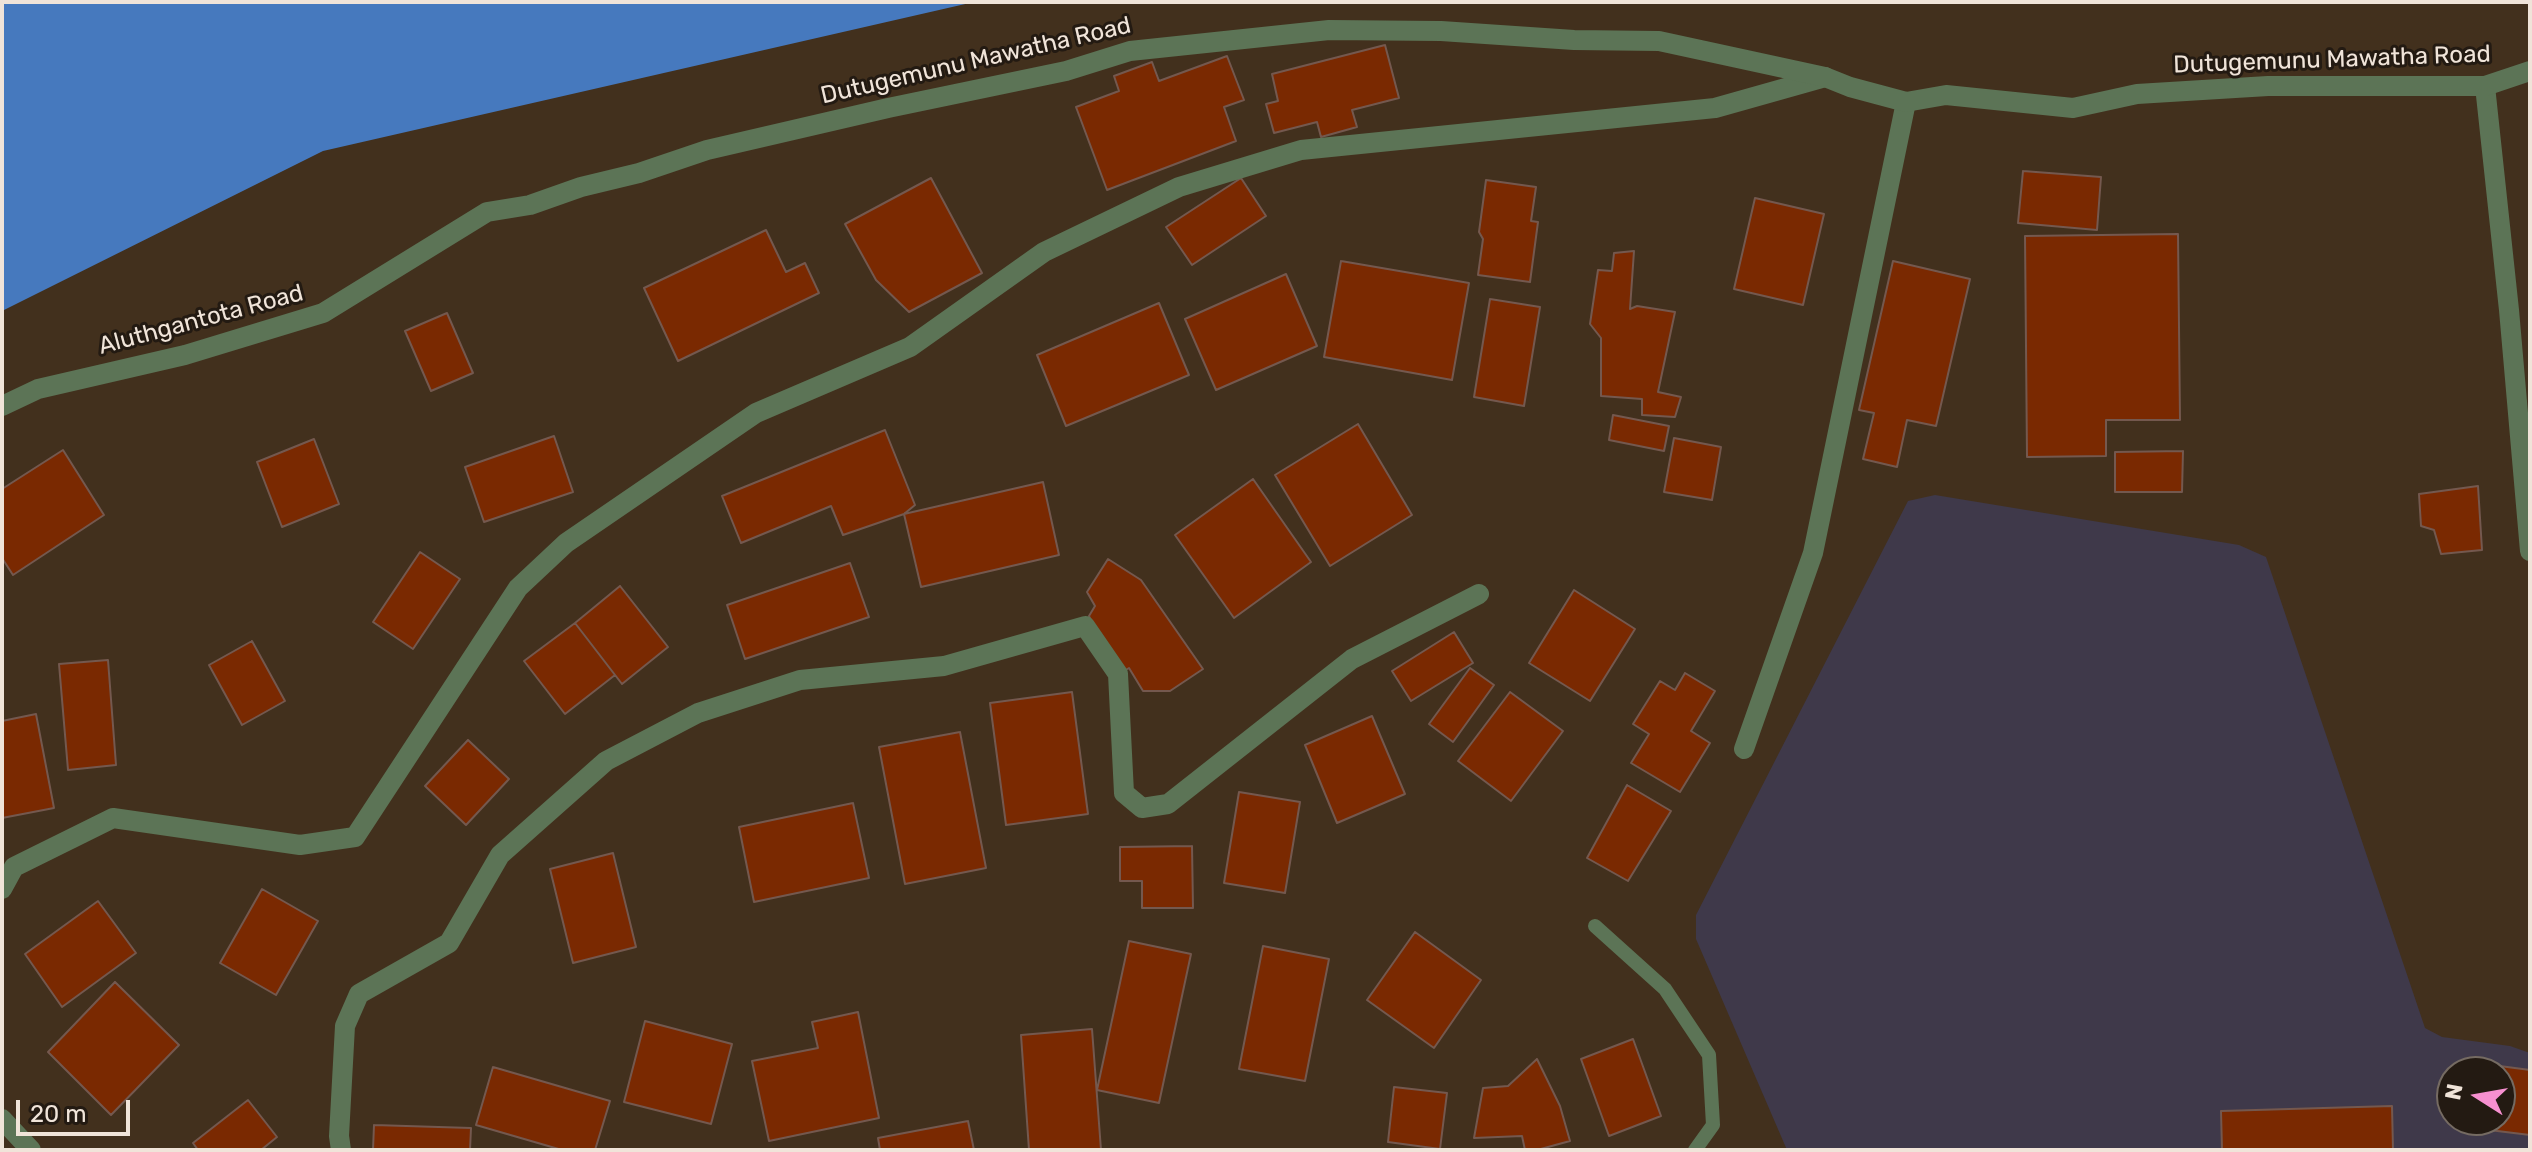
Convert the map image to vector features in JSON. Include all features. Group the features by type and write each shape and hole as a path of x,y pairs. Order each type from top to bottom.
{"street":[{"name":"Dutugemunu Mawatha Road","path":"487,212 530,205 707,150 1066,71 1130,51 1329,30 1441,31 1574,40 1659,41 1825,77 1906,102 1946,95 2073,108 2137,94 2254,86 2485,86 2530,71"},
{"path":"2,889 14,867 113,818 300,845 355,837 518,588 566,543 756,413 910,347 1044,252 1179,187 1301,150 1715,108 1825,77"},
{"path":"2485,86 2530,551"},
{"path":"1744,749 1813,553 1906,102"},
{"name":"Aluthgantota Road","path":"2,406 38,389 185,355 323,313 487,212"},
{"path":"341,1150 339,1136 345,1026 359,994 449,943 500,855 606,761 698,713 800,680 944,666 1085,626 1118,674 1124,793 1142,808 1168,804 1352,659 1479,594"},
{"path":"2,1119 31,1150"}],"lane":[{"path":"1595,926 1665,989 1709,1055 1713,1125 1695,1150"}],"shaded area":[{"path":"1935,495 2239,545 2266,557 2425,1028 2442,1037 2510,1046 2530,1053 2530,1150 1787,1150 1696,939 1696,915 1908,501"}],"water":[{"path":"2,2 974,2 323,151 2,311"}],"building":[{"path":"1385,45 1399,98 1352,110 1357,127 1321,137 1317,122 1274,133 1266,104 1278,101 1272,74"},
{"path":"1227,56 1244,100 1224,107 1236,141 1107,190 1076,107 1119,91 1114,76 1152,62 1159,81"},
{"path":"2023,171 2101,177 2097,230 2018,223"},
{"path":"931,178 982,273 909,312 876,280 845,224"},
{"path":"1241,178 1266,216 1192,265 1166,227"},
{"path":"1486,180 1536,187 1531,221 1538,222 1530,282 1478,275 1483,239 1479,232"},
{"path":"1755,198 1824,214 1803,305 1734,289"},
{"path":"766,230 786,272 805,263 819,293 678,361 644,288"},
{"path":"2178,234 2180,420 2106,420 2106,456 2027,457 2025,236"},
{"path":"1634,251 1630,309 1637,306 1675,312 1658,392 1681,397 1675,417 1642,415 1642,399 1601,396 1601,338 1590,324 1598,270 1612,271 1614,253"},
{"path":"1341,261 1469,283 1452,380 1324,357"},
{"path":"1893,261 1970,279 1936,426 1907,420 1897,467 1863,459 1874,413 1859,410"},
{"path":"1286,274 1317,346 1216,390 1185,319"},
{"path":"1490,299 1540,307 1524,406 1474,397"},
{"path":"1159,303 1189,375 1066,426 1037,355"},
{"path":"447,313 473,373 431,391 405,331"},
{"path":"1613,415 1669,426 1664,451 1609,440"},
{"path":"1358,424 1412,515 1330,566 1275,475"},
{"path":"885,430 915,505 904,514 843,535 831,506 741,543 722,496"},
{"path":"554,436 573,492 484,522 465,467"},
{"path":"1674,438 1721,447 1712,500 1664,492"},
{"path":"314,439 339,504 282,527 257,462"},
{"path":"63,450 104,515 13,575 2,558 2,489"},
{"path":"2183,451 2182,492 2115,492 2115,452"},
{"path":"1253,479 1311,562 1234,618 1175,535"},
{"path":"1043,482 1059,555 921,587 904,514"},
{"path":"2478,486 2482,550 2441,554 2434,530 2421,526 2419,494"},
{"path":"420,552 460,579 413,649 373,622"},
{"path":"1108,559 1141,580 1203,669 1170,691 1143,691 1129,668 1121,673 1095,630 1089,616 1095,606 1087,592"},
{"path":"850,563 869,617 745,659 727,605"},
{"path":"620,586 668,647 622,684 575,623"},
{"path":"1574,590 1635,629 1590,701 1529,663"},
{"path":"575,623 615,675 565,714 524,661"},
{"path":"1454,632 1473,663 1411,701 1392,671"},
{"path":"252,641 285,701 242,725 209,665"},
{"path":"108,660 116,765 68,770 59,664"},
{"path":"1470,668 1494,685 1453,742 1429,724"},
{"path":"1685,673 1715,691 1691,731 1710,743 1680,792 1631,763 1649,734 1633,724 1660,681 1675,690"},
{"path":"1072,692 1088,814 1006,825 990,703"},
{"path":"1510,692 1563,731 1511,801 1458,761"},
{"path":"36,714 54,808 2,818 2,721"},
{"path":"1372,716 1405,794 1337,823 1305,745"},
{"path":"960,732 986,868 905,884 879,747"},
{"path":"468,740 509,779 466,825 425,786"},
{"path":"1627,785 1671,811 1628,881 1587,858"},
{"path":"1239,792 1300,802 1285,893 1224,883"},
{"path":"853,803 869,878 754,902 739,827"},
{"path":"1192,846 1193,908 1142,908 1142,881 1120,881 1120,847"},
{"path":"613,853 636,947 573,963 550,869"},
{"path":"262,889 318,921 276,995 220,963"},
{"path":"98,901 136,953 62,1007 25,954"},
{"path":"1415,932 1481,980 1434,1048 1367,1000"},
{"path":"1129,941 1191,954 1159,1103 1097,1090"},
{"path":"1263,946 1329,959 1305,1081 1239,1069"},
{"path":"115,982 179,1045 111,1115 48,1052"},
{"path":"858,1012 879,1118 769,1141 752,1061 818,1048 812,1022"},
{"path":"645,1021 732,1044 711,1124 624,1102"},
{"path":"1092,1029 1101,1150 1029,1150 1021,1035"},
{"path":"1633,1039 1661,1116 1609,1136 1581,1059"},
{"path":"1537,1059 1560,1106 1570,1141 1525,1150 1522,1136 1474,1138 1483,1088 1508,1086"},
{"path":"493,1067 610,1101 595,1150 562,1150 476,1125"},
{"path":"2516,1068 2530,1070 2530,1135 2516,1133"},
{"path":"1394,1087 1447,1093 1440,1149 1388,1142"},
{"path":"248,1100 277,1137 261,1150 198,1150 193,1143"},
{"path":"2392,1106 2393,1150 2222,1150 2221,1111"},
{"path":"968,1121 974,1150 880,1150 878,1138"},
{"path":"374,1125 471,1128 470,1150 373,1150"}]}
